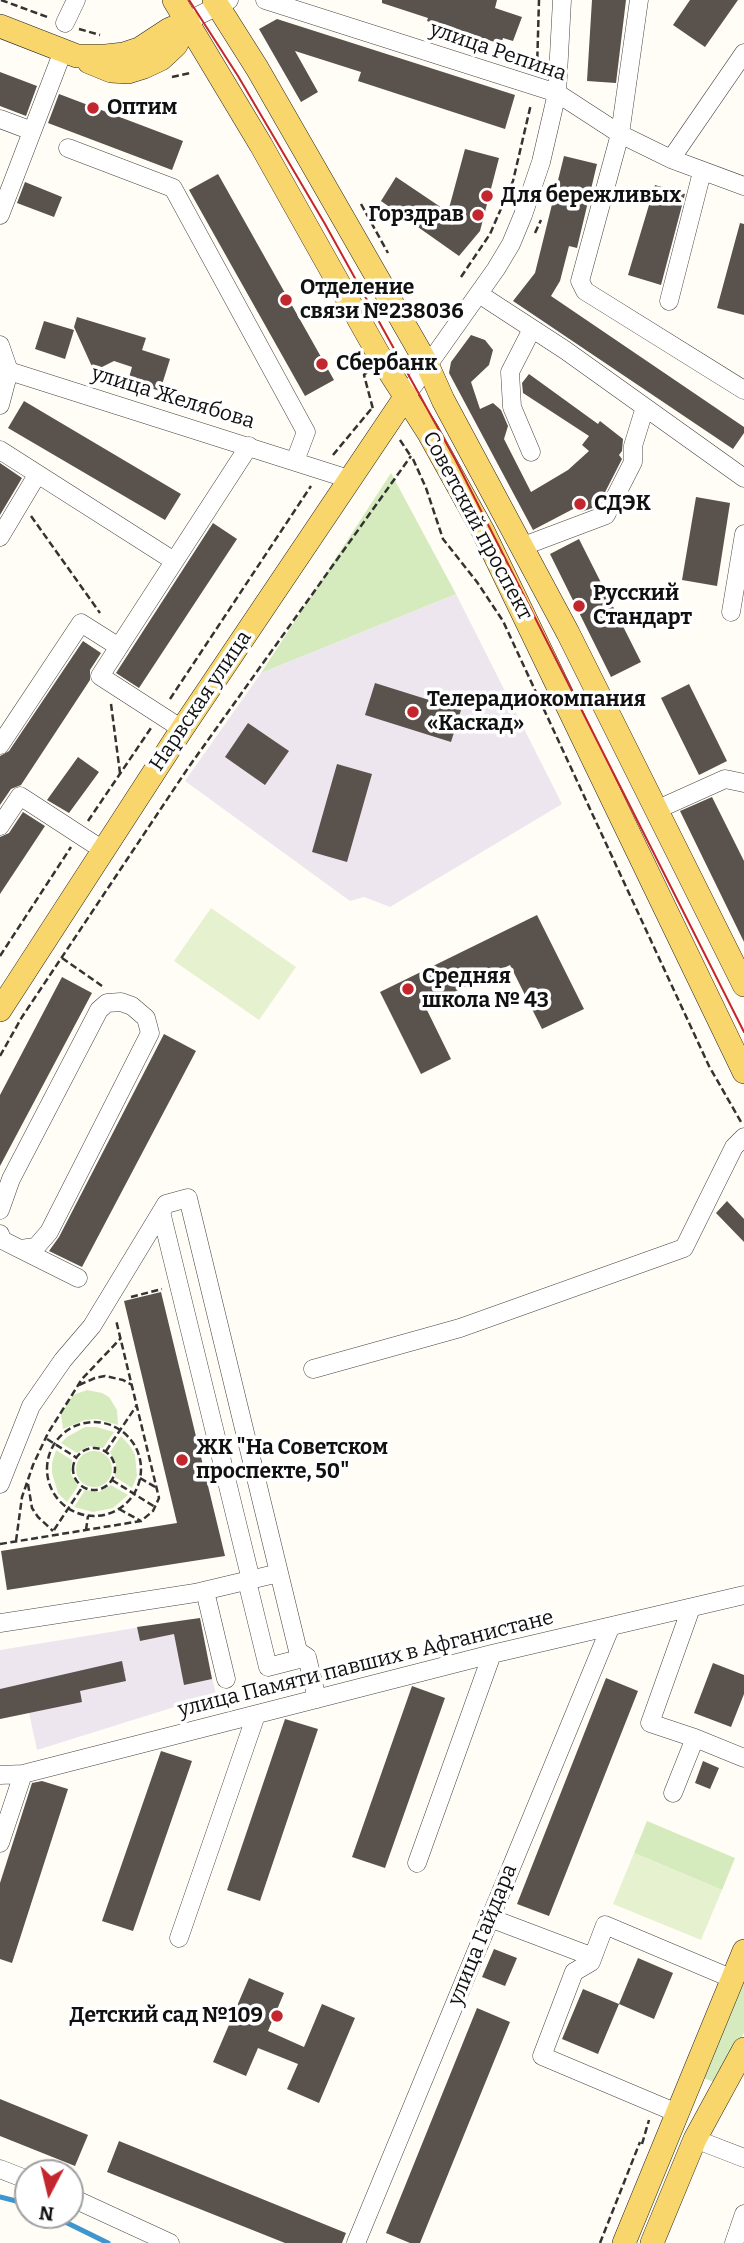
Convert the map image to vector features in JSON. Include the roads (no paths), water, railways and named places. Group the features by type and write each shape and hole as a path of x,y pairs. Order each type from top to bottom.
{"main road":[{"name":"Советский проспект","path":"174,0 261,145 496,557 744,1072"},
{"name":"Советский проспект","path":"220,2 427,364 443,400 568,633 656,810 737,953 744,985"},
{"path":"0,26 96,66 111,71 128,72 144,68 161,59 176,45 188,21"},
{"name":"Нарвская улица","path":"0,1010 182,729 406,396"},
{"path":"624,2243 744,1951"},
{"path":"652,2243 695,2139 744,2049"}],"street":[{"path":"65,23 76,0"},
{"name":"улица Репина","path":"265,0 557,93 620,134 671,159 744,186"},
{"path":"406,396 479,294 511,244 523,215 541,162 557,93 562,0"},
{"path":"639,0 620,134 580,281 585,291 744,390"},
{"path":"188,21 220,2"},
{"path":"0,215 32,131 70,53"},
{"path":"671,159 744,53"},
{"path":"0,119 32,131"},
{"path":"68,148 173,188 306,432 295,461"},
{"path":"669,300 702,172"},
{"path":"479,294 744,478"},
{"path":"531,452 512,407 510,372 532,329"},
{"path":"0,345 9,371 0,405"},
{"name":"улица Желябова","path":"9,371 349,479"},
{"path":"521,547 606,515 633,462 633,446 645,408"},
{"path":"182,729 100,676 249,446"},
{"path":"0,450 174,561"},
{"path":"0,537 37,475"},
{"path":"731,612 744,534"},
{"path":"0,746 80,623 119,647"},
{"path":"656,810 725,779 744,783"},
{"path":"2,817 20,796 103,850"},
{"path":"0,1210 6,1176 99,1010 107,1003 121,1002 132,1006 146,1018 149,1034 49,1232 36,1247 20,1249"},
{"path":"313,1369 460,1328 684,1248 734,1147 744,1137"},
{"path":"0,1484 31,1406 109,1302 166,1204 188,1199 298,1651 307,1657 317,1699"},
{"path":"161,1212 268,1667 307,1657"},
{"path":"0,1234 2,1240 78,1278"},
{"path":"0,1623 205,1591 279,1573"},
{"path":"205,1591 226,1679"},
{"name":"улица Памяти павших в Афганистане","path":"0,1775 23,1774 492,1654 744,1595"},
{"path":"691,1608 650,1723 744,1758"},
{"name":"улица Гайдара","path":"356,2243 610,1628"},
{"path":"416,1863 492,1654"},
{"path":"179,1938 256,1715"},
{"path":"673,1793 695,1738"},
{"path":"0,1843 23,1774"},
{"path":"490,1918 593,1957"},
{"path":"677,2113 542,2056 574,1972 590,1962 605,1925 733,1979"},
{"path":"695,2139 744,2158"},
{"path":"84,2203 170,2243"},
{"path":"734,2243 744,2214"}],"waterway":[{"path":"0,2197 14,2200"},
{"path":"80,2229 108,2243"}],"tram line":[{"path":"189,0 238,76 325,224 455,459 744,1032"}],"place":[{"name":"Оптим","path":"93,108"},
{"name":"Для бережливых","path":"487,196"},
{"name":"Горздрав","path":"478,215"},
{"name":"Отделение связи №238036","path":"286,300"},
{"name":"Сбербанк","path":"322,364"},
{"name":"СДЭК","path":"580,504"},
{"name":"Русский Стандарт","path":"579,606"},
{"name":"Телерадиокомпания «Каскад»","path":"413,712"},
{"name":"Средняя школа № 43","path":"408,989"},
{"name":"ЖК \"На Советском проспекте, 50\"","path":"182,1460"},
{"name":"Детский сад №109","path":"277,2016"}]}
